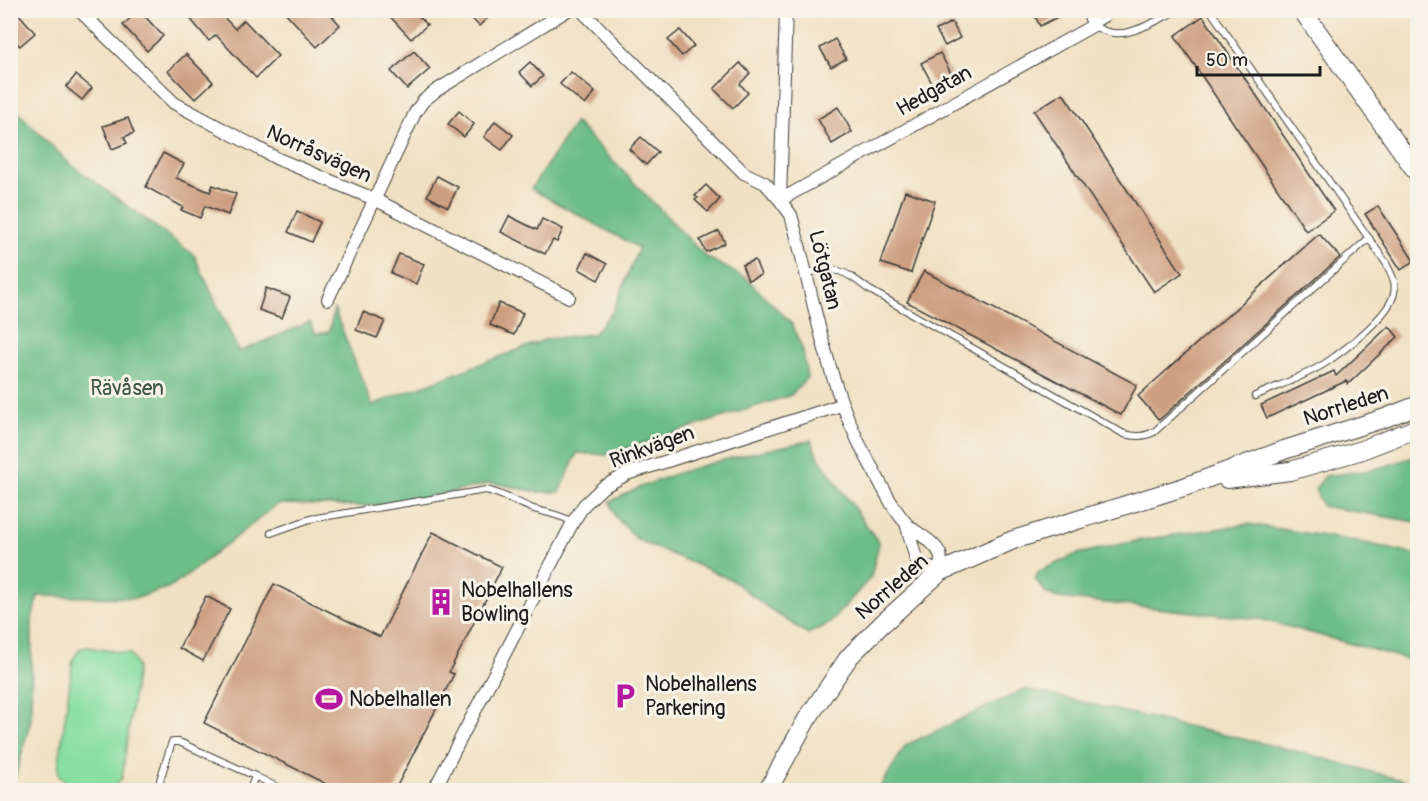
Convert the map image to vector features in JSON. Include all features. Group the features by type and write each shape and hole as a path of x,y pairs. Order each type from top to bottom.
{"street":[{"name":"Norråsvägen","path":"79,10 174,103 299,170 374,199 569,297"},
{"path":"328,299 423,101 437,90 568,10"},
{"path":"580,10 744,173 765,183 780,200"},
{"name":"Lötgatan","path":"786,10 780,200 791,215 841,405 859,445 891,501 906,523 930,542 940,555 940,572 917,562 906,523"},
{"path":"1087,10 1094,25"},
{"path":"1302,10 1418,174"},
{"name":"Hedgatan","path":"780,200 1094,25"},
{"name":"Rinkvägen","path":"434,790 573,522 584,505 603,487 627,474 841,405"},
{"name":"Norrleden","path":"768,790 807,719 849,657 940,572 1013,540 1187,486 1284,450 1385,418 1418,405"},
{"name":"Norrleden","path":"1187,486 1290,471 1359,451 1418,428"}],"lane":[{"path":"1105,10 1106,18 1094,25 1102,32 1124,34 1178,10"},
{"path":"1210,10 1386,263 1395,283 1395,292 1390,305 1381,317 1326,363 1255,396"},
{"path":"806,273 833,268 841,270 868,289 1124,434 1134,437 1154,432 1369,238"},
{"path":"272,533 310,519 486,490 506,495 532,508 558,514 573,522"},
{"path":"162,790 160,780 172,742 179,742 283,790"},
{"path":"250,790 255,776"}],"green space":[{"name":"Rävåsen","path":"10,104 69,163 194,255 239,352 310,322 316,334 329,332 334,309 372,405 547,339 593,334 613,311 639,248 531,189 575,122 706,257 747,279 792,324 803,351 807,378 791,395 607,455 577,453 560,492 538,492 492,483 406,502 364,506 278,504 173,586 137,598 38,596 32,619 31,719 11,790"},
{"path":"811,440 818,457 879,543 871,577 830,623 808,634 775,613 730,579 638,540 615,516 610,502 683,471"},
{"path":"1417,456 1417,522 1322,506 1315,489 1325,476 1372,470"},
{"path":"1248,524 1356,541 1417,555 1417,662 1260,619 1059,598 1046,593 1035,579 1039,571 1077,554 1136,541"},
{"path":"81,648 130,654 137,667 122,778 114,787 107,789 69,784 60,777 58,770 73,659"},
{"path":"1025,689 1296,751 1417,784 1417,790 878,790 906,745"}],"building":[{"path":"139,10 163,36 147,51 123,25"},
{"path":"183,10 217,10 235,29 244,20 278,56 256,78 216,35 209,41"},
{"path":"283,10 327,10 340,25 317,47"},
{"path":"384,10 413,10 427,25 411,39"},
{"path":"464,10 496,10 479,26"},
{"path":"1032,10 1071,10 1040,26"},
{"path":"19,14 35,33 20,46 10,36 10,22"},
{"path":"1203,16 1334,211 1306,231 1175,36"},
{"path":"952,22 960,38 945,46 936,30"},
{"path":"680,30 694,46 682,56 668,40"},
{"path":"835,39 846,59 831,67 820,48"},
{"path":"414,51 430,69 407,89 391,71"},
{"path":"940,53 953,77 934,87 921,63"},
{"path":"186,54 213,82 195,99 168,71"},
{"path":"530,62 543,76 532,86 519,72"},
{"path":"740,63 750,73 740,84 748,93 733,108 714,89"},
{"path":"571,72 595,92 585,105 560,84"},
{"path":"76,75 92,88 82,100 66,87"},
{"path":"1063,93 1182,273 1154,292 1034,111"},
{"path":"838,107 852,132 832,144 818,119"},
{"path":"459,111 474,124 464,137 448,124"},
{"path":"128,118 134,133 124,137 127,143 112,149 103,126"},
{"path":"495,121 513,135 502,150 484,137"},
{"path":"641,137 658,152 646,165 629,149"},
{"path":"163,153 184,164 176,178 210,192 213,185 236,194 228,215 205,206 200,218 181,210 183,207 146,187"},
{"path":"437,176 458,187 448,207 427,196"},
{"path":"706,185 720,199 708,212 695,200 698,198 695,196"},
{"path":"905,191 935,201 911,273 881,263"},
{"path":"1378,206 1414,261 1401,270 1365,214"},
{"path":"297,211 320,222 311,242 288,232"},
{"path":"509,216 537,230 542,219 563,229 557,242 553,240 545,254 501,232"},
{"path":"719,231 725,243 706,252 700,240"},
{"path":"1319,234 1340,257 1159,420 1138,396"},
{"path":"587,253 607,264 598,280 579,269"},
{"path":"399,254 424,264 416,284 391,273"},
{"path":"755,260 761,275 748,280 742,265"},
{"path":"924,271 1137,385 1121,415 907,302"},
{"path":"266,288 290,297 282,318 259,310"},
{"path":"499,303 523,313 514,335 490,325"},
{"path":"363,312 385,321 377,338 356,330"},
{"path":"1389,326 1398,337 1348,384 1346,381 1267,418 1261,405 1334,371 1336,376"},
{"name":"Nobelhallen","path":"433,532 502,567 449,672 454,674 395,790 338,790 204,723 274,584 380,637"},
{"path":"206,596 230,609 203,661 179,648"}],"place":[{"name":"Nobelhallens Bowling","path":"441,602"},
{"name":"Nobelhallens Parkering","path":"625,696"},
{"name":"Nobelhallen","path":"329,699"}]}
